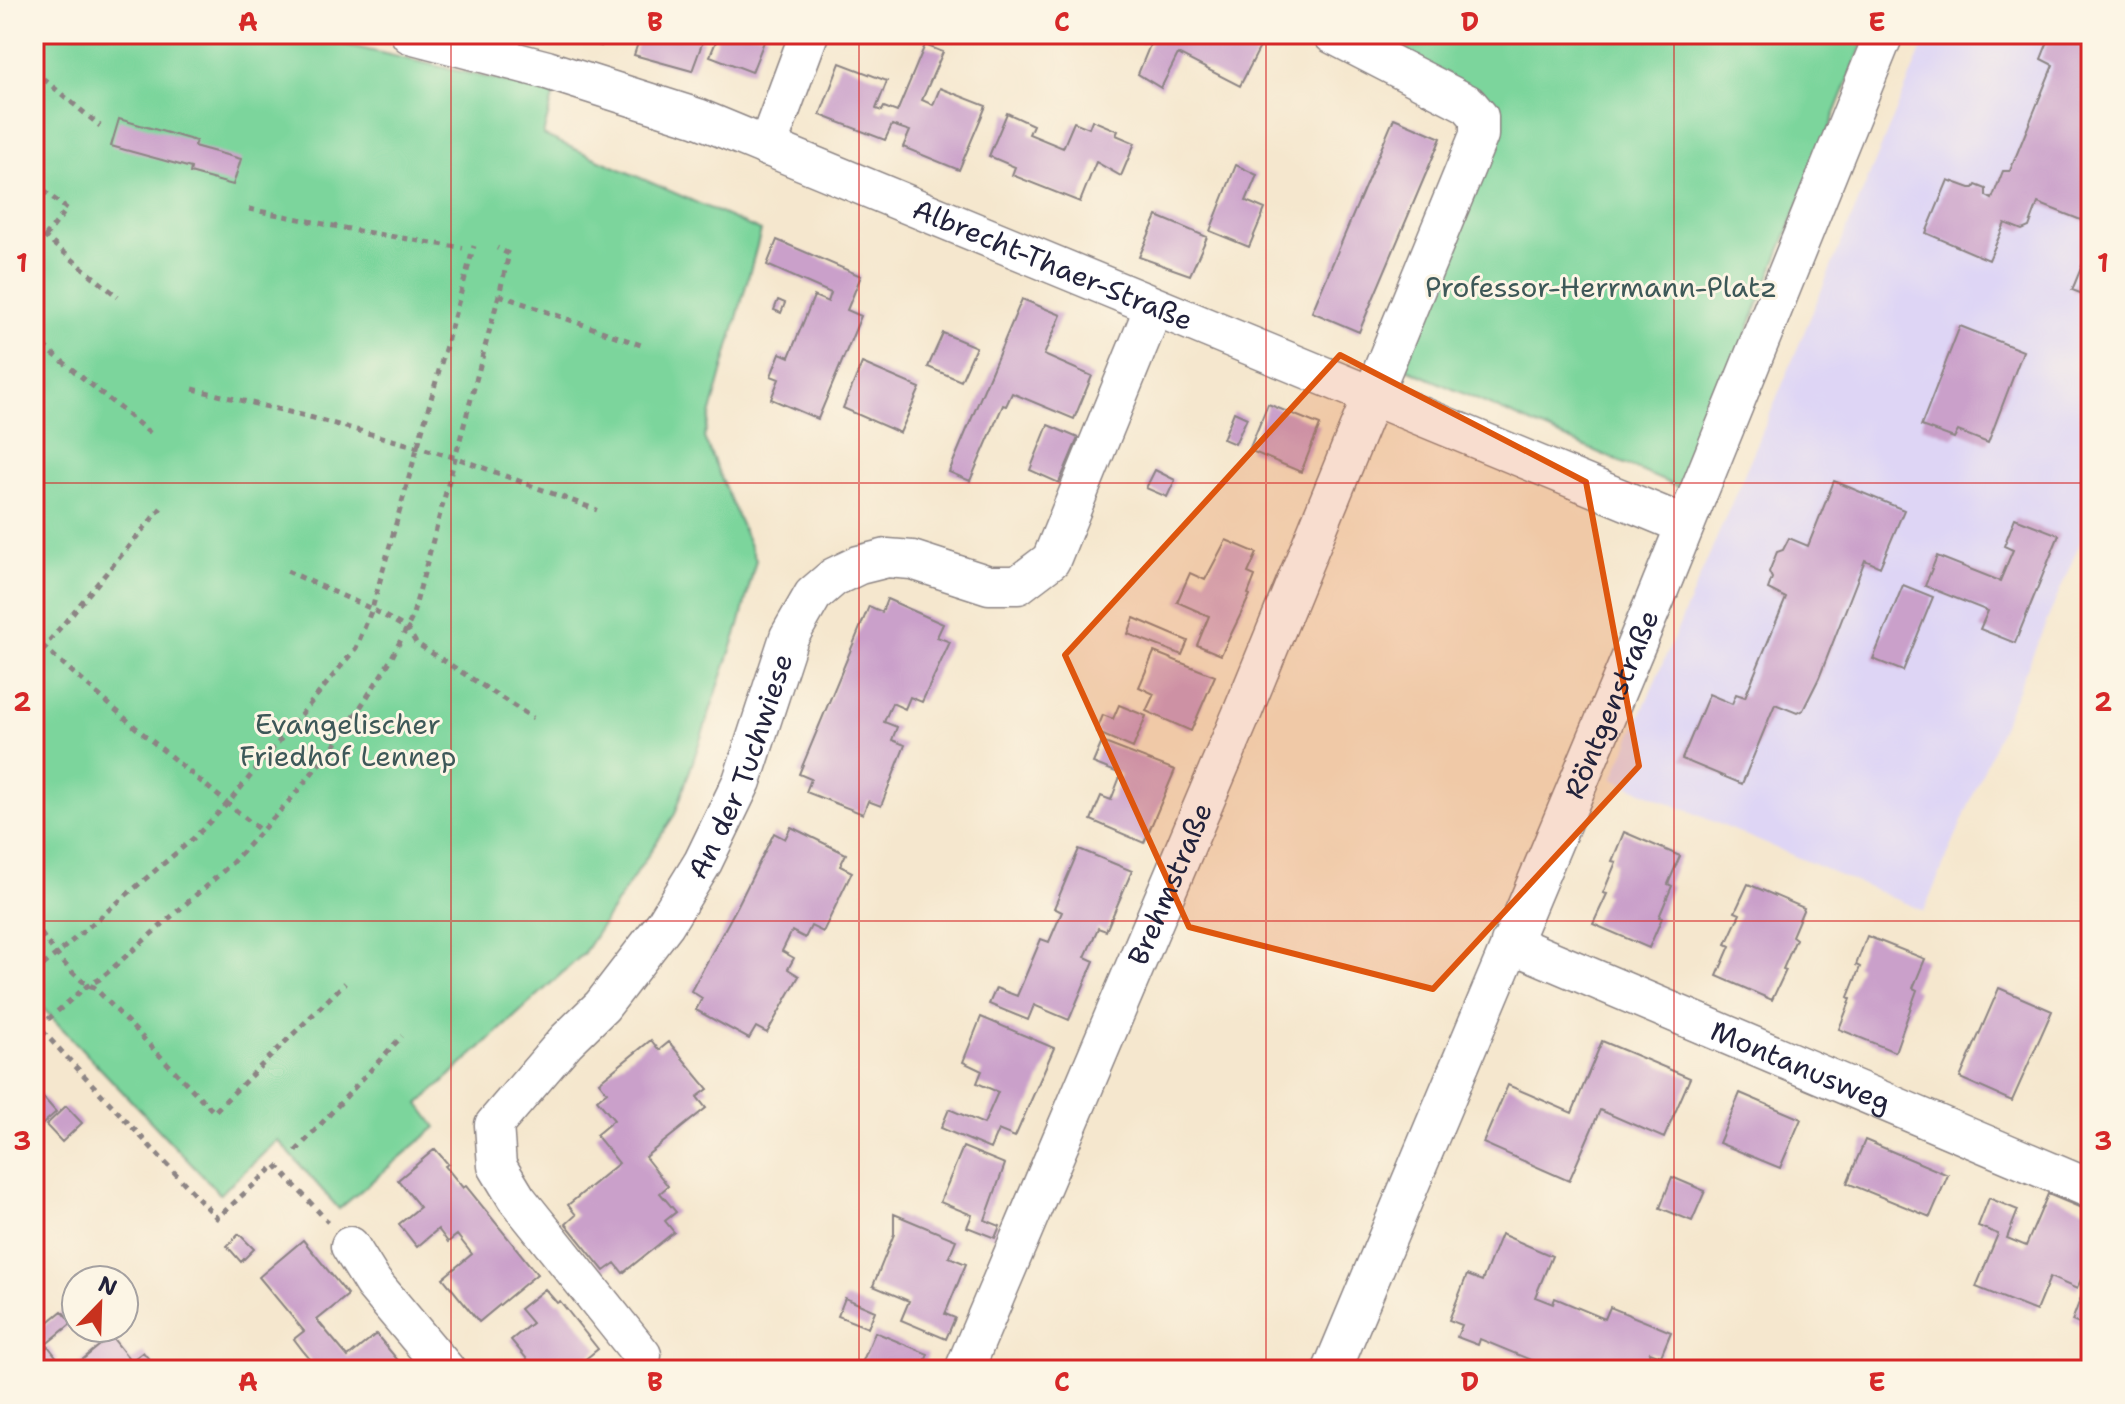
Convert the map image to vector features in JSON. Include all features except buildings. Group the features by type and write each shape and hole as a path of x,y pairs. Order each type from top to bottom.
{"street":[{"name":"Albrecht-Thaer-Straße","path":"410,34 516,47 698,118 1685,525"},
{"path":"767,147 809,34"},
{"name":"Brehmstraße","path":"964,1370 1237,726 1475,146 1480,123 1472,107 1332,34"},
{"name":"Röntgenstraße","path":"1332,1370 1685,525 1884,34"},
{"name":"An der Tuchwiese","path":"642,1355 517,1199 497,1166 494,1125 566,1041 602,1006 665,924 703,862 742,781 789,637 813,595 834,577 859,565 887,558 912,560 989,585 1018,585 1035,574 1051,560 1154,307"},
{"name":"Montanusweg","path":"1510,943 2091,1189"},
{"path":"350,1246 373,1283 446,1370"}],"path":[{"path":"34,71 100,126"},
{"path":"34,183 67,209 45,237"},
{"path":"249,209 463,248"},
{"path":"34,228 118,297"},
{"path":"34,973 195,837 229,802 356,648 372,609 474,246"},
{"path":"350,1246 276,1165 217,1218 36,1025 100,979 229,866 290,800 338,741 383,673 408,629 457,458 509,254 497,248"},
{"path":"499,295 644,346"},
{"path":"34,338 150,433"},
{"path":"193,389 457,458 597,510"},
{"path":"161,508 44,647 261,831"},
{"path":"287,571 372,609 408,629 416,643 533,718"},
{"path":"34,924 87,986 94,987 214,1112 345,983"},
{"path":"296,1151 402,1036"}],"highlighted area":[{"path":"1340,355 1586,482 1639,766 1433,989 1189,927 1065,655"}],"shaded area":[{"path":"1928,34 2091,34 2091,525 2088,524 1924,911 1613,779 1776,400"}],"green space":[{"name":"Evangelischer Friedhof Lennep","path":"34,34 299,34 554,93 543,135 761,231 704,438 756,560 739,626 675,814 583,954 419,1104 436,1127 339,1209 278,1140 220,1194 38,1003 34,1006"},
{"name":"Professor-Herrmann-Platz","path":"1360,34 1867,34 1684,490 1398,365 1497,145 1494,115"}]}
